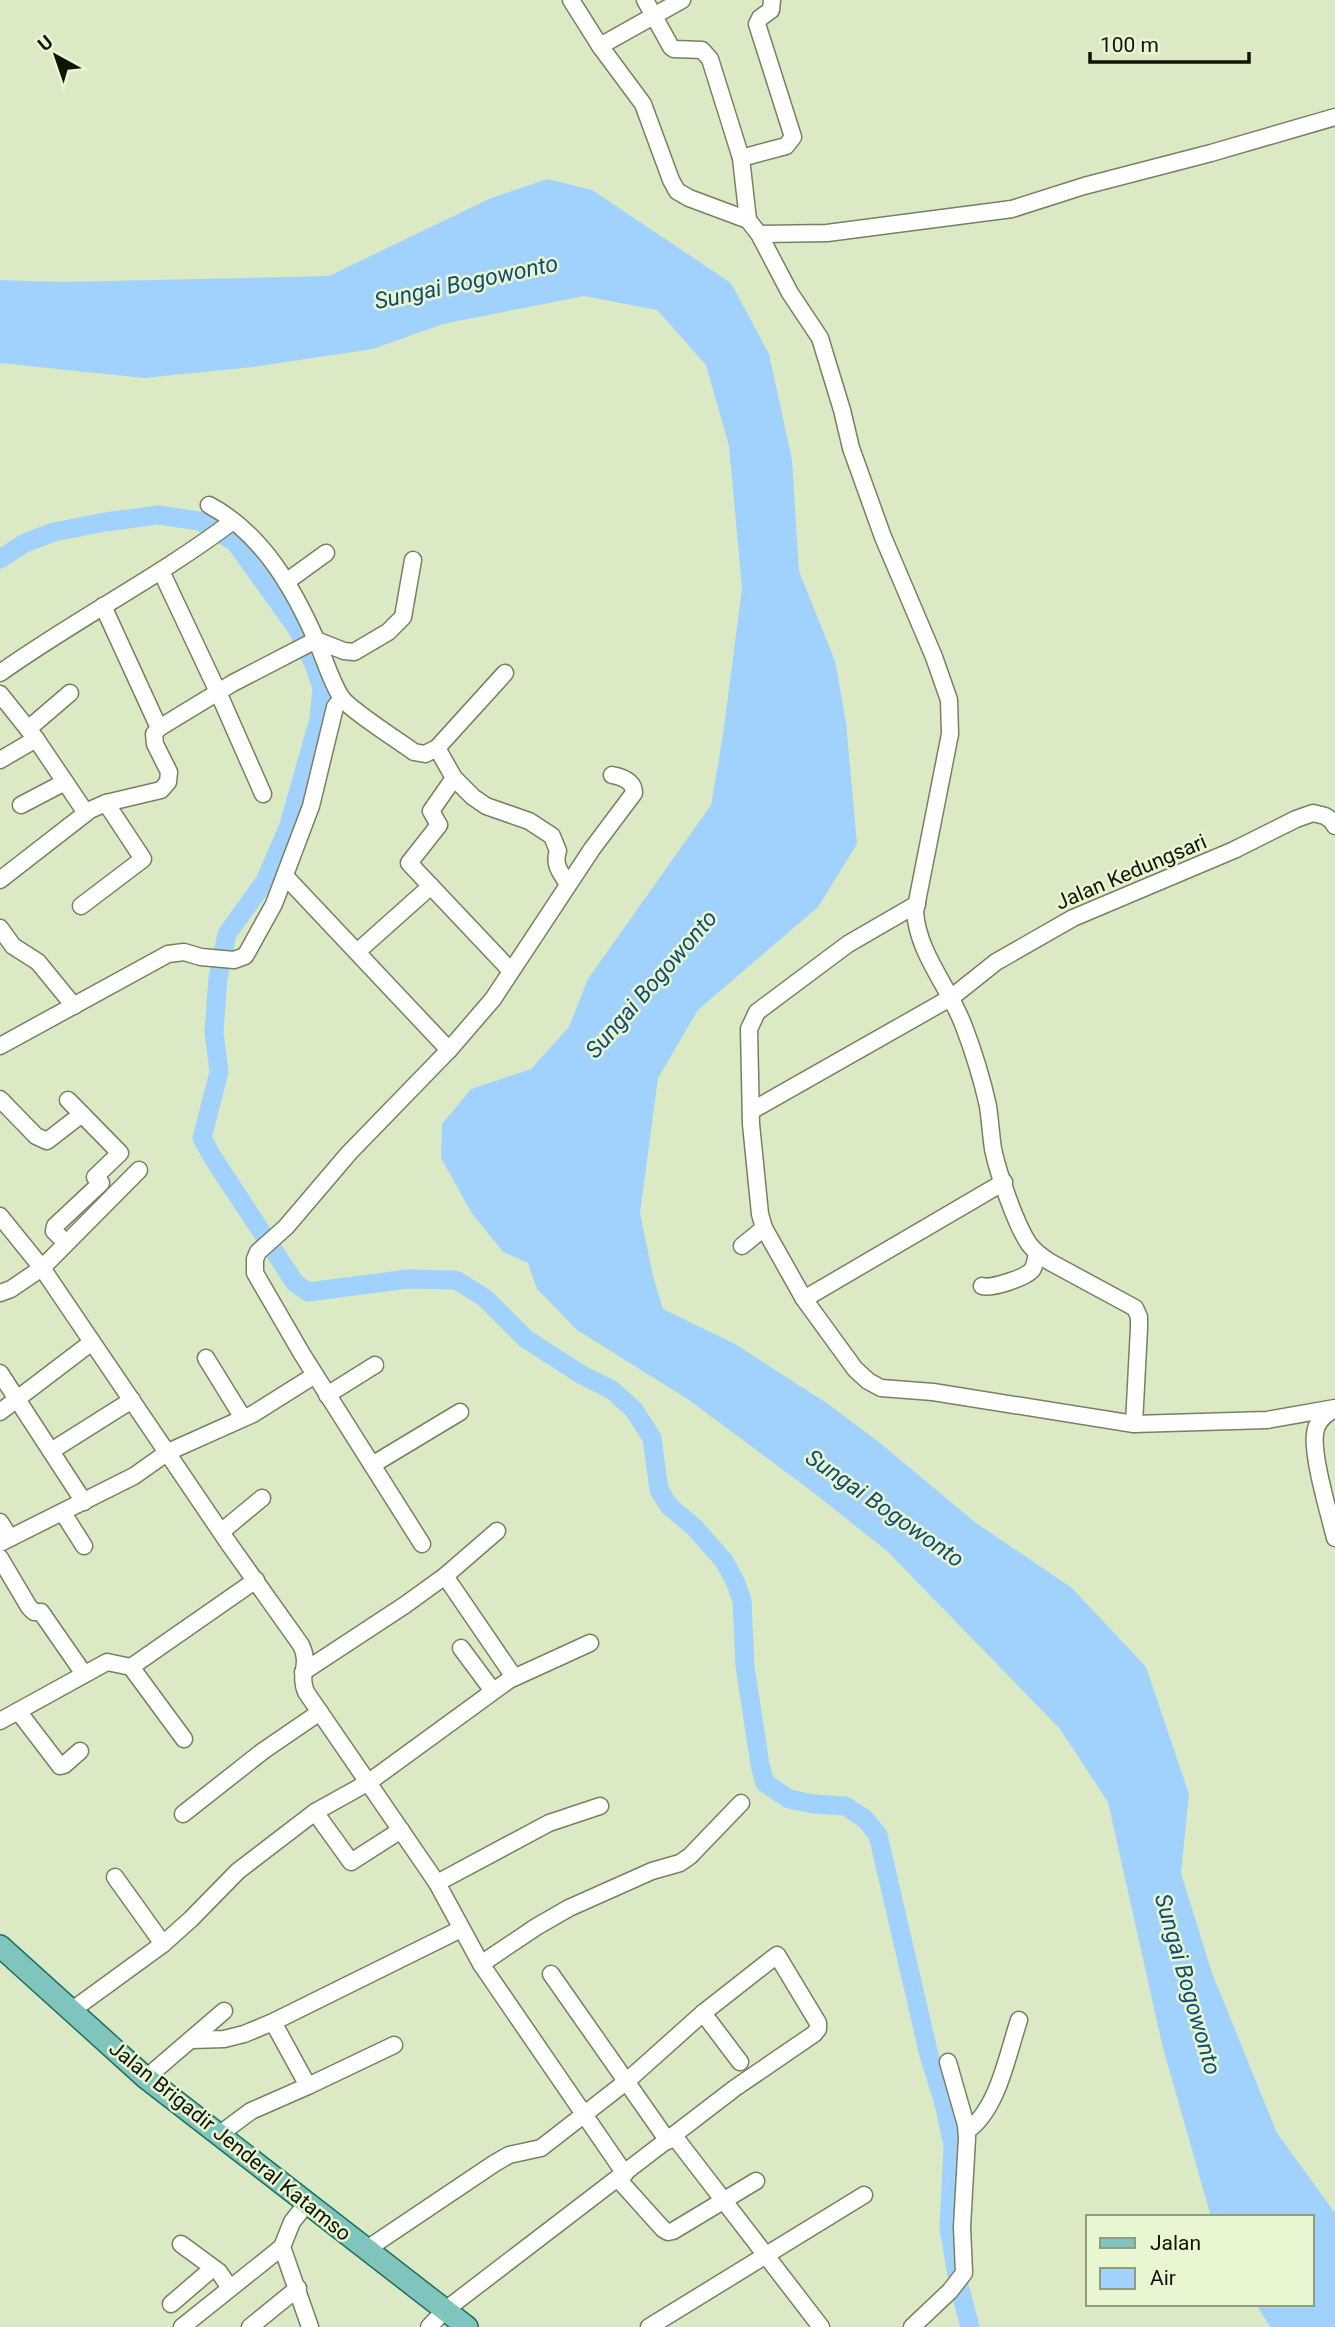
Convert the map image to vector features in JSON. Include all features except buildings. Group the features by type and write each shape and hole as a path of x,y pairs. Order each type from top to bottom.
{"main road":[{"name":"Jalan Brigadir Jenderal Katamso","path":"0,1946 146,2078 467,2327"}],"street":[{"path":"570,0 643,104 677,191 689,198 748,219"},
{"path":"645,0 671,47 702,50 707,54 741,158 748,219 759,234 790,293 820,338 842,410 850,448 949,699 950,734 915,912 916,929 952,998 976,1062 988,1107 994,1152 1029,1244 1037,1253 1135,1308 1139,1317 1134,1424"},
{"path":"600,46 682,0"},
{"path":"741,158 786,146 793,137 757,24 760,18 771,10 772,0"},
{"path":"759,234 827,233 1012,209 1084,186 1335,117"},
{"path":"209,505 227,515 253,539 286,582 303,610 314,641 342,698 414,752 425,754 437,748 505,673"},
{"path":"0,673 205,542 233,521"},
{"path":"286,582 326,553"},
{"path":"0,880 86,813 106,803 160,790 167,782 169,772 155,744 154,734 159,728 218,692 314,641 354,652 387,632 403,617 413,560"},
{"path":"160,571 263,794"},
{"path":"103,606 159,728"},
{"path":"0,760 32,734 71,694"},
{"path":"0,695 32,734 86,813"},
{"path":"0,1046 168,954 184,952 208,958 234,960 245,956 274,904 285,876 311,806 335,707 342,698"},
{"path":"437,748 454,778 473,797 486,806 528,821 552,836 558,851 555,859 557,867 568,884"},
{"path":"422,1544 327,1395 255,1273 256,1259 258,1252 278,1234 349,1153 493,999 568,884 634,793 632,784 625,778 612,775"},
{"path":"454,778 431,811 439,825 409,863 511,971"},
{"path":"20,805 65,782"},
{"path":"80,906 143,859 106,803"},
{"name":"Jalan Kedungsari","path":"751,1111 952,998 996,962 1073,918 1234,850 1296,818 1312,813 1325,816 1335,826"},
{"path":"285,876 449,1049"},
{"path":"357,952 431,886"},
{"path":"917,904 848,944 757,1012 749,1029 754,1170 764,1228 803,1299 856,1369 868,1381 881,1388 933,1392 1134,1424 1267,1420 1335,1408"},
{"path":"0,928 13,946 38,962 74,1006"},
{"path":"0,1098 36,1136 47,1141 82,1114"},
{"path":"66,1243 54,1230 55,1226 101,1183 95,1177 120,1153 68,1100"},
{"path":"0,1293 11,1289 41,1268 139,1170"},
{"path":"803,1299 1004,1182"},
{"path":"0,1216 41,1268 301,1645 307,1664 303,1672 306,1692 437,1883 481,1964 622,2177 668,2232 756,2181"},
{"path":"742,1246 764,1228"},
{"path":"982,1286 993,1287 1030,1271 1037,1253"},
{"path":"0,1412 92,1342"},
{"path":"206,1358 243,1418"},
{"path":"327,1395 375,1365"},
{"path":"0,1373 84,1503"},
{"path":"0,1522 5,1541 134,1476 168,1452 243,1418 315,1375"},
{"path":"51,1451 132,1400"},
{"path":"1335,1408 1322,1418 1315,1433 1318,1464 1335,1538"},
{"path":"372,1465 460,1412"},
{"path":"221,1532 262,1498"},
{"path":"63,1513 84,1546"},
{"path":"303,1672 445,1576 497,1531"},
{"path":"0,1558 29,1607 34,1612 41,1612 84,1674"},
{"path":"445,1576 514,1677"},
{"path":"131,1667 256,1580"},
{"path":"71,2011 163,1944 238,1871 316,1812 369,1782 514,1677 590,1643"},
{"path":"461,1648 494,1691"},
{"path":"0,1721 107,1662 131,1667 184,1739"},
{"path":"18,1711 60,1766 80,1751"},
{"path":"183,1814 263,1751 320,1712"},
{"path":"481,1964 569,1908 652,1871 680,1863 741,1803"},
{"path":"437,1883 550,1823 600,1806"},
{"path":"316,1812 351,1862 401,1830"},
{"path":"116,1877 163,1944"},
{"path":"191,2040 225,2039 244,2034 461,1929"},
{"path":"367,2249 495,2163 509,2155 541,2148 627,2081 704,2013 777,1955 818,2023 818,2029 735,2088 622,2177 443,2311 429,2327"},
{"path":"551,1974 627,2081 724,2200 821,2327"},
{"path":"146,2078 224,2011"},
{"path":"704,2013 740,2062"},
{"path":"967,2131 982,2119 989,2106 1019,2020"},
{"path":"272,2022 308,2087"},
{"path":"220,2134 251,2111 394,2045"},
{"path":"912,2327 956,2285 964,2273 962,2227 967,2131 948,2062"},
{"path":"649,2327 864,2195"},
{"path":"182,2327 282,2247 292,2222 307,2203"},
{"path":"180,2244 213,2268 230,2288"},
{"path":"282,2247 310,2327"},
{"path":"171,2304 213,2268"},
{"path":"250,2327 298,2288"}],"water":[{"name":"Sungai Bogowonto","path":"547,179 592,190 731,283 769,354 792,460 799,571 835,661 846,722 857,844 818,907 698,1010 658,1078 640,1213 663,1309 735,1344 828,1404 880,1443 976,1523 1072,1588 1146,1667 1189,1794 1181,1873 1212,1973 1277,2133 1335,2213 1335,2327 1270,2327 1257,2306 1314,2306 1314,2215 1210,2215 1162,2044 1108,1802 1060,1729 887,1551 689,1400 577,1330 537,1289 528,1263 503,1252 471,1212 441,1158 442,1124 471,1089 531,1069 569,1027 588,979 711,805 742,588 729,446 706,365 657,310 584,296 443,324 373,349 253,367 144,378 0,363 0,280 62,282 329,276 489,199"}],"waterway":[{"path":"0,559 25,543 54,532 105,522 158,515 200,521 235,542 298,630 322,688 319,719 288,828 265,881 227,934 218,978 214,1032 219,1072 202,1138 295,1283 308,1292 408,1279 456,1280 485,1298 526,1339 582,1375 612,1390 634,1410 652,1438 659,1490 670,1507 694,1527 724,1561 735,1581 742,1601 745,1666 765,1783 789,1799 845,1806 865,1819 878,1835 929,2055 953,2145 949,2229 970,2327"}]}
